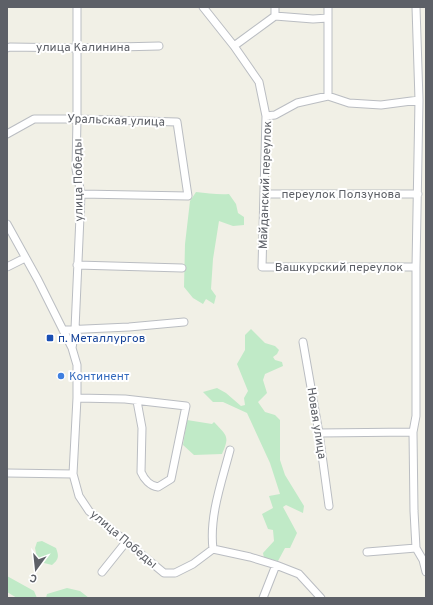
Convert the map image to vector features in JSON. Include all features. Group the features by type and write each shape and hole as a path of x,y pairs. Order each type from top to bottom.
{"street":[{"name":"улица Победы","path":"77,7 78,48 76,169 81,194 75,329 72,348 77,365 77,398 73,474 79,496 89,511 164,573 175,573 193,564 214,549"},
{"path":"203,7 234,46 259,82 266,116"},
{"path":"275,7 275,16"},
{"path":"328,7 328,96 349,103 381,105 419,100"},
{"path":"416,7 419,100 416,267 416,416 413,432 414,511 416,548 424,560 426,572"},
{"path":"234,46 275,16 313,19 328,18"},
{"name":"улица Калинина","path":"8,46 78,48 159,46"},
{"name":"Майданский переулок","path":"262,267 266,116 275,115 297,103 328,96"},
{"name":"Уральская улица","path":"7,134 34,119 177,122 188,196 81,194"},
{"name":"переулок Ползунова","path":"264,194 418,194"},
{"path":"7,224 38,280 72,348"},
{"path":"7,267 25,258"},
{"path":"77,265 182,268"},
{"name":"Вашкурский переулок","path":"262,267 416,267"},
{"path":"64,330 129,327 184,322"},
{"name":"Новая улица","path":"303,342 319,433 329,506"},
{"path":"77,398 125,398 186,406 171,479 158,487 154,487 143,478 141,472 142,428 137,400"},
{"path":"319,433 413,432"},
{"path":"230,450 216,502 212,540 214,549 250,557 299,574 321,598"},
{"path":"7,473 73,474"},
{"path":"102,572 126,542"},
{"path":"367,552 416,548"},
{"path":"263,598 276,565"}],"green space":[{"path":"196,192 229,194 236,204 238,213 244,217 244,225 233,226 219,221 213,259 211,289 216,296 214,304 206,299 203,304 193,298 184,287 185,244 190,201"},
{"path":"251,329 265,343 275,346 279,350 273,357 275,360 282,362 283,366 265,374 263,380 267,393 258,402 265,412 275,415 280,420 280,460 285,475 304,506 303,513 286,505 283,507 297,533 290,548 285,548 278,561 264,558 263,553 274,541 273,530 268,529 262,514 273,508 269,496 280,494 270,463 247,413 223,402 213,402 203,392 217,388 226,393 241,406 245,405 244,398 248,391 237,364 245,350 245,335"},
{"path":"187,420 212,424 214,422 226,436 226,443 222,454 194,455 183,445"},
{"path":"42,541 56,548 58,557 52,565 44,563 37,558 35,548 37,542"},
{"path":"7,576 34,591 37,598 17,598 7,592"},
{"path":"67,588 80,591 89,598 46,598 47,594"}],"place":[{"name":"п. Металлургов","path":"50,338"},
{"name":"Континент","path":"61,376"}]}
